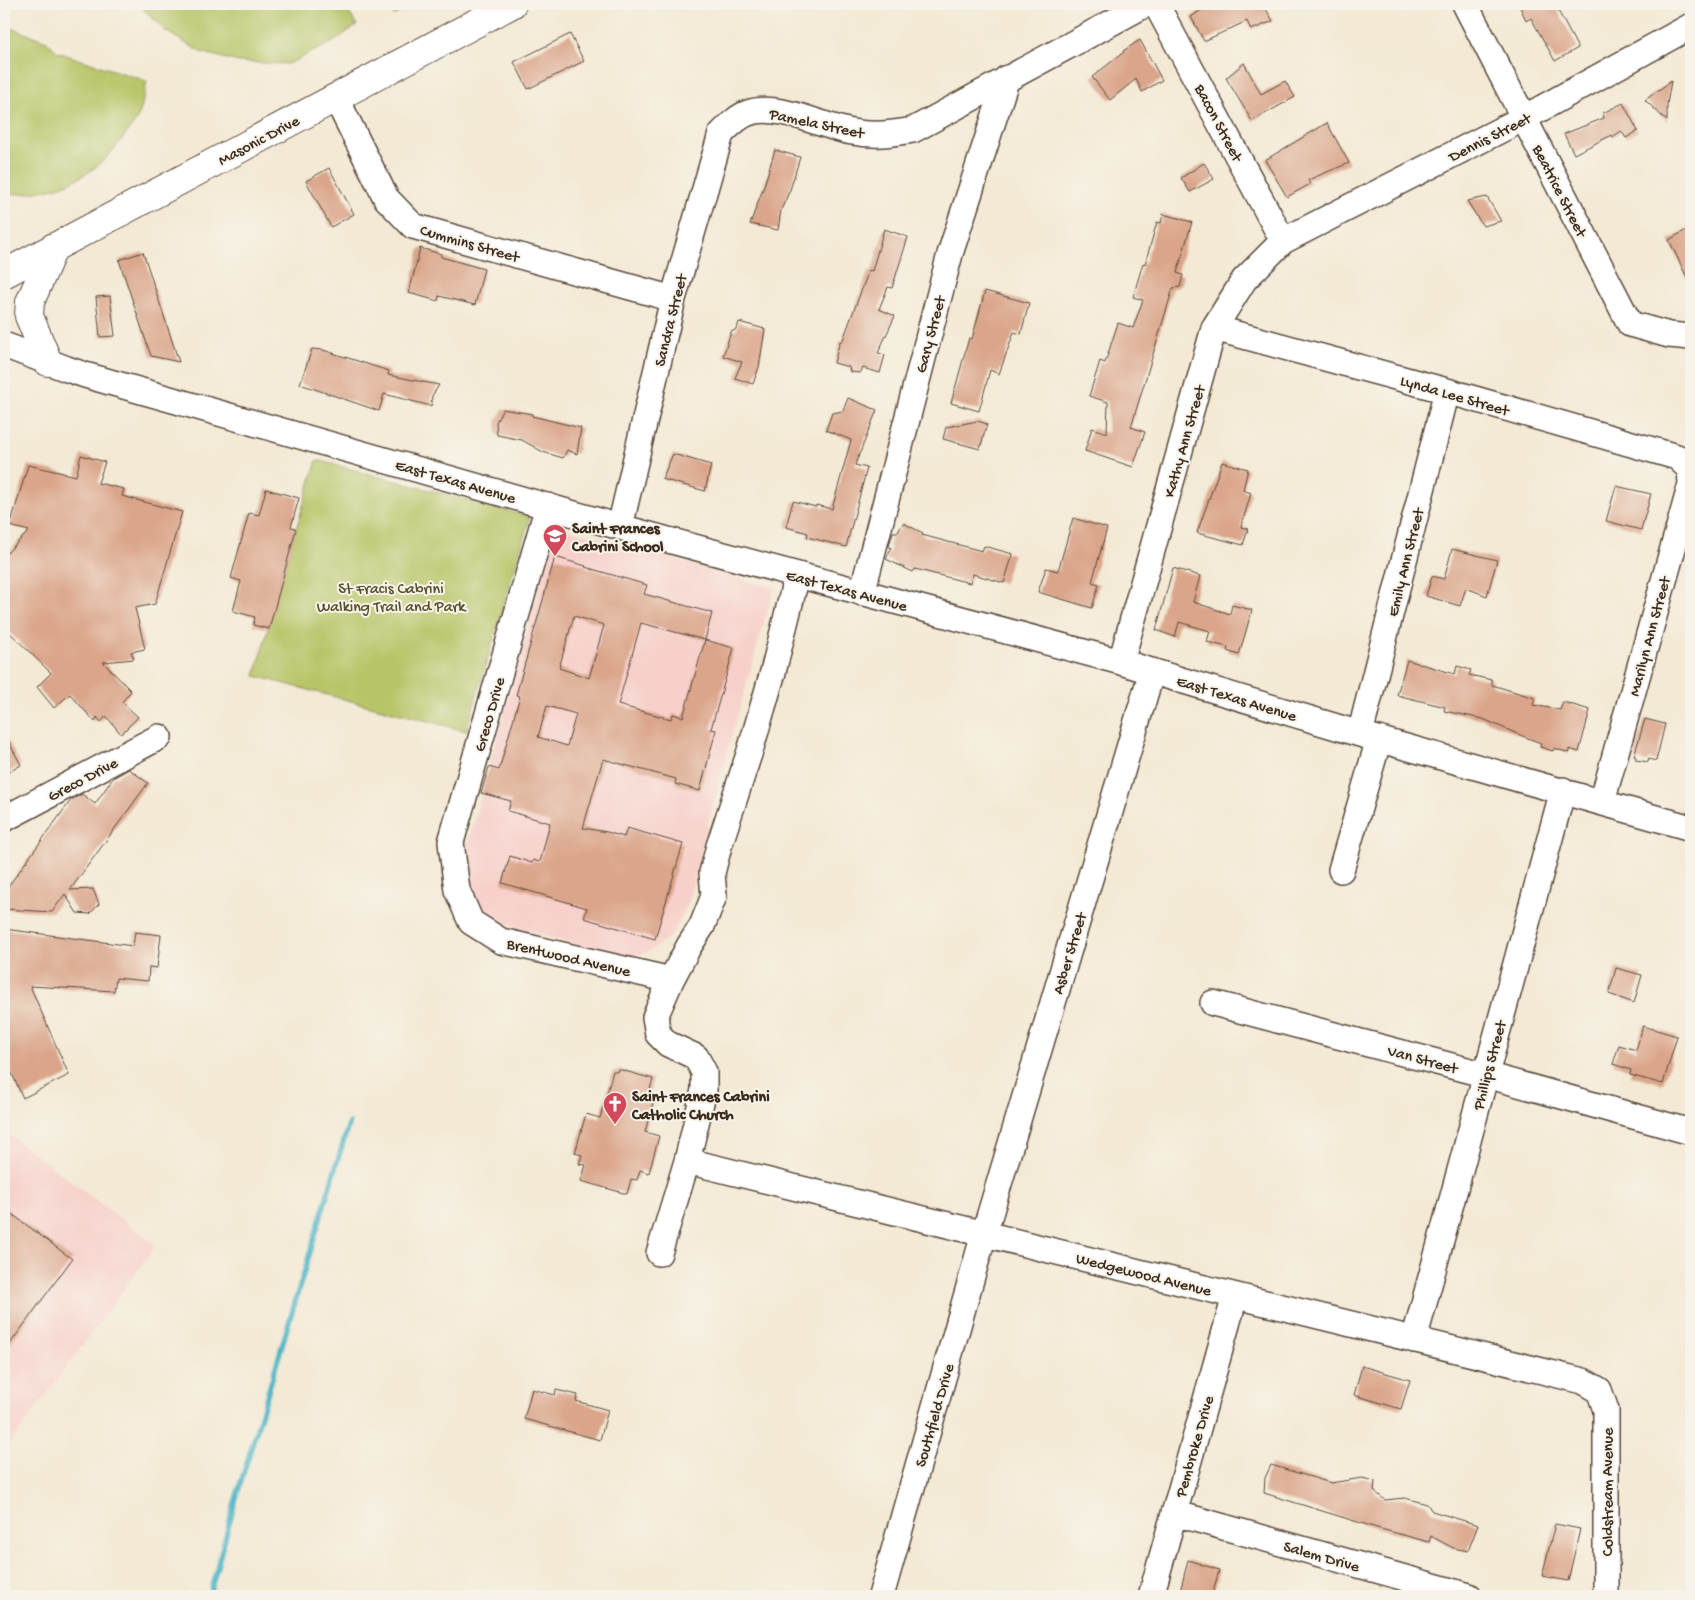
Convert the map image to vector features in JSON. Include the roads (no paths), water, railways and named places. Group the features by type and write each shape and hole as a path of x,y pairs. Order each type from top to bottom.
{"main road":[{"name":"Masonic Drive","path":"4,274 512,4"},
{"path":"48,362 29,316 30,302 54,247"}],"street":[{"name":"Pamela Street","path":"735,120 749,112 773,110 851,132 880,135 913,130 1146,4"},
{"name":"Bacon Street","path":"1156,4 1283,241"},
{"name":"Beatrice Street","path":"1464,4 1630,324 1669,335 1691,337"},
{"name":"Dennis Street","path":"1283,241 1524,118 1691,26"},
{"name":"Gary Street","path":"862,593 950,254 1007,78"},
{"name":"Cummins Street","path":"336,98 386,198 413,226 673,299"},
{"name":"Sandra Street","path":"620,527 673,299 721,134 735,120"},
{"name":"Kathy Ann Street","path":"1121,662 1214,328 1244,280 1283,241"},
{"name":"Lynda Lee Street","path":"1214,328 1447,391 1677,457 1690,469"},
{"name":"East Texas Avenue","path":"4,345 95,377 620,527 1121,662 1691,828"},
{"name":"Emily Ann Street","path":"1370,736 1447,391"},
{"name":"Marilyn Ann Street","path":"1602,802 1691,484 1690,469"},
{"name":"Greco Drive","path":"471,922 456,890 451,842 548,506"},
{"path":"659,1254 687,1162 704,1090 704,1072 696,1057 668,1044 658,1034 655,1017 671,980 702,926 714,896 712,873 773,672 797,575"},
{"name":"Asber Street","path":"984,1234 1152,671"},
{"path":"1341,870 1370,736"},
{"name":"Greco Drive","path":"4,819 160,737"},
{"name":"Phillips Street","path":"1414,1340 1563,790"},
{"name":"Brentwood Avenue","path":"471,922 501,941 671,980"},
{"name":"Van Street","path":"1213,1003 1486,1075 1691,1132"},
{"name":"Wedgewood Avenue","path":"687,1162 1583,1381 1599,1390"},
{"name":"Southfield Drive","path":"881,1596 984,1234"},
{"name":"Pembroke Drive","path":"1151,1596 1235,1296"},
{"name":"Coldstream Avenue","path":"1599,1390 1606,1410 1606,1596"},
{"name":"Salem Drive","path":"1174,1513 1469,1596"}],"waterway":[{"path":"209,1596 237,1495 349,1123"}],"place":[{"name":"Saint Frances Cabrini School","path":"555,557"},
{"name":"Saint Frances Cabrini Catholic Church","path":"615,1125"}],"park label":[{"name":"St Fracis Cabrini Walking Trail and Park","path":"391,596"}]}
